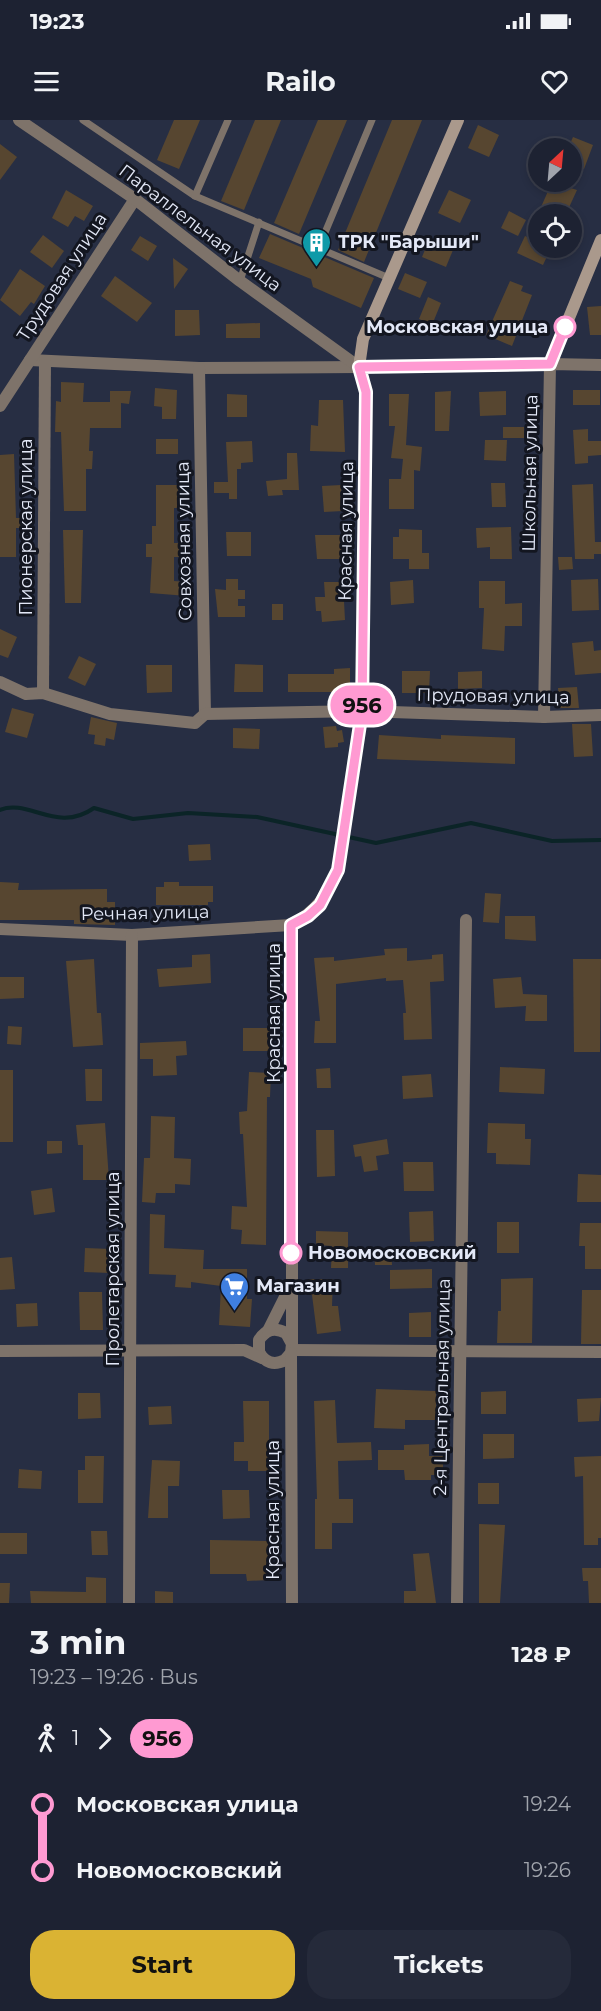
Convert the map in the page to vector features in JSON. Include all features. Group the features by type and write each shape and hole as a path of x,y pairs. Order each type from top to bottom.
{"street":[{"name":"Параллельная улица","path":"19,120 135,199 240,281 359,367"},
{"path":"359,367 363,339 458,120"},
{"name":"Трудовая улица","path":"0,406 135,199"},
{"name":"Школьная улица","path":"544,717 550,364 601,240"},
{"path":"30,360 199,368 601,365"},
{"name":"Пионерская улица","path":"43,693 45,361"},
{"name":"Красная улица","path":"292,1603 291,925 308,916 320,905 338,870 362,711 366,392 359,367"},
{"name":"Совхозная улица","path":"199,368 205,714"},
{"name":"Прудовая улица","path":"0,682 26,694 43,693 110,714 195,723 205,714 362,711 544,717 601,715"},
{"name":"2-я Центральная улица","path":"458,1603 466,920"},
{"name":"Речная улица","path":"0,929 132,935 291,925"},
{"name":"Пролетарская улица","path":"129,1603 132,935"},
{"name":"Красная улица","path":"264,1335 291,1287"},
{"path":"244,1350 274,1329 286,1333 292,1349"},
{"path":"262,1358 259,1352 264,1335"},
{"path":"0,1351 130,1353 244,1350 273,1364 279,1363 292,1349 601,1352"},
{"name":"Красная улица","path":"279,1363 290,1382"}],"lane":[{"path":"83,120 195,196 389,278"},
{"path":"195,196 228,120"},
{"path":"319,247 372,120"},
{"path":"240,281 259,222"}],"building":[{"path":"174,120 200,120 179,169 157,160"},
{"path":"255,120 281,120 244,210 221,201"},
{"path":"318,120 347,120 299,234 274,223"},
{"path":"392,120 422,120 364,262 338,250"},
{"path":"478,125 499,135 489,157 468,148"},
{"path":"582,141 593,145 584,169 582,168"},
{"path":"0,144 17,157 0,180"},
{"path":"66,190 93,206 84,221 75,216 68,227 52,218"},
{"path":"449,190 471,200 460,223 438,213"},
{"path":"548,192 576,192 571,204 542,204"},
{"path":"509,211 526,220 518,236 501,228"},
{"name":"ТРК \"Барыши\"","path":"270,234 374,278 361,308 313,287 311,279 259,258"},
{"path":"43,235 64,251 52,268 30,252"},
{"path":"140,236 157,246 148,261 131,250"},
{"path":"525,236 528,237 528,258 546,258 543,265 517,253"},
{"path":"429,240 453,250 446,267 422,257"},
{"path":"173,258 188,269 174,289"},
{"path":"20,269 45,286 34,304 31,302 20,316 0,300"},
{"path":"405,273 427,282 420,298 398,289"},
{"path":"115,276 152,303 137,322 101,296"},
{"path":"510,281 523,286 521,291 532,295 512,346 486,335"},
{"path":"428,297 441,303 432,325 419,319"},
{"path":"601,306 601,335 590,335 587,307"},
{"path":"175,310 199,310 200,335 175,336"},
{"path":"260,323 260,338 226,338 226,324"},
{"path":"61,382 84,383 83,402 110,402 110,391 131,391 129,404 121,403 121,428 90,428 89,451 93,451 92,469 86,469 86,511 64,511 61,432 55,432 56,401 61,402"},
{"path":"155,388 177,390 176,419 162,419 162,407 154,406"},
{"path":"573,390 600,390 600,405 573,405"},
{"path":"451,391 449,431 435,431 435,392"},
{"path":"506,391 506,415 480,416 479,392"},
{"path":"227,394 247,395 247,417 227,417"},
{"path":"389,394 409,394 406,445 422,447 420,471 414,470 414,509 389,509 389,479 401,479 403,459 391,458 395,426 389,426"},
{"path":"319,400 343,400 345,452 310,451 311,425 318,426"},
{"path":"503,427 524,427 524,438 503,438"},
{"path":"588,429 588,441 601,441 601,455 588,456 588,463 575,464 573,430"},
{"path":"156,439 178,439 178,454 156,454"},
{"path":"485,440 507,440 506,461 484,460"},
{"path":"252,441 253,462 241,463 241,469 237,469 237,499 229,499 229,493 214,493 214,482 228,482 226,442"},
{"path":"287,453 297,453 299,490 282,490 283,495 268,496 266,481 287,479"},
{"path":"14,454 16,518 27,518 27,528 16,528 16,557 0,557 0,455"},
{"path":"491,483 505,483 506,507 492,507"},
{"path":"593,484 595,542 601,542 601,554 594,554 594,559 575,559 572,485"},
{"path":"156,485 178,485 178,508 174,508 174,543 179,543 179,557 174,557 174,581 187,582 187,596 150,593 152,557 146,557 146,544 152,544 152,526 156,526"},
{"path":"341,485 343,511 324,512 322,486"},
{"path":"511,527 512,559 490,559 490,547 477,548 476,528"},
{"path":"399,529 422,530 422,553 429,553 429,569 409,569 409,559 393,559 393,537 399,537"},
{"path":"63,530 83,530 81,603 65,603"},
{"path":"226,532 251,532 251,556 227,556"},
{"path":"315,535 341,535 342,559 317,559"},
{"path":"558,557 572,557 573,569 559,570"},
{"path":"226,579 238,579 238,590 245,590 245,599 238,599 238,606 245,606 245,617 218,617 215,589 226,590"},
{"path":"598,579 599,610 572,611 571,580"},
{"path":"413,580 414,603 391,605 390,582"},
{"path":"479,581 505,581 505,604 522,603 522,626 505,626 504,651 482,649 484,608 479,608"},
{"path":"324,582 343,582 345,620 322,622 321,611 316,611 315,597 325,597"},
{"path":"272,604 283,604 283,620 272,620"},
{"path":"0,629 17,637 8,658 0,655"},
{"path":"593,641 594,651 601,650 601,673 575,675 572,643"},
{"path":"79,656 96,664 85,686 68,678"},
{"path":"235,664 263,665 263,692 234,692"},
{"path":"146,665 172,665 172,692 147,693"},
{"path":"350,668 350,692 288,692 288,674 334,674 334,669"},
{"path":"402,671 430,671 429,693 402,693"},
{"path":"482,671 482,688 458,689 458,672"},
{"path":"577,687 579,708 559,708 558,688"},
{"path":"12,708 34,714 27,738 5,732"},
{"path":"91,717 117,723 114,740 106,738 105,746 94,744 95,735 88,734"},
{"path":"572,724 591,724 593,756 574,757"},
{"path":"336,726 337,731 342,730 344,742 338,743 338,747 325,748 323,727"},
{"path":"233,728 260,729 259,749 233,748"},
{"path":"379,735 441,739 441,735 515,738 515,764 377,759"},
{"path":"210,844 211,860 189,861 188,845"},
{"path":"0,882 19,883 18,890 107,889 107,902 115,902 115,925 74,924 74,920 0,920"},
{"path":"164,882 179,882 179,886 213,886 213,902 208,902 208,905 156,905 156,887 164,887"},
{"path":"485,893 501,894 499,923 483,922"},
{"path":"505,916 535,916 536,941 505,939"},
{"path":"407,948 407,961 432,959 432,955 443,954 444,981 430,982 432,1039 404,1040 403,1013 406,1013 403,980 386,981 386,978 336,984 336,1043 314,1043 315,1021 320,1021 314,958 334,957 334,961 385,955 384,949"},
{"path":"210,954 211,983 159,987 157,969 192,967 192,955"},
{"path":"94,959 97,1013 101,1013 103,1045 73,1047 66,961"},
{"path":"573,959 601,959 600,1052 574,1052"},
{"path":"0,977 24,977 24,998 0,999"},
{"path":"521,977 523,994 547,995 547,1021 525,1021 526,1006 495,1008 493,979"},
{"path":"8,1026 22,1027 21,1045 7,1044"},
{"path":"243,1028 270,1028 270,1051 243,1051"},
{"path":"186,1041 187,1055 176,1056 177,1075 153,1076 153,1059 140,1059 140,1043"},
{"path":"500,1067 545,1069 544,1094 499,1092"},
{"path":"330,1068 331,1088 317,1088 316,1069"},
{"path":"85,1069 102,1069 102,1101 86,1101"},
{"path":"0,1070 13,1070 13,1142 0,1142"},
{"path":"249,1072 271,1073 270,1097 267,1097 266,1245 241,1244 242,1230 231,1229 232,1206 247,1207 243,1134 240,1134 239,1112 247,1111"},
{"path":"431,1074 433,1097 403,1099 402,1076"},
{"path":"151,1116 175,1117 174,1158 191,1159 190,1185 175,1184 175,1193 156,1193 155,1203 142,1202 144,1158 150,1158"},
{"path":"105,1123 109,1180 83,1180 83,1145 78,1145 76,1125"},
{"path":"488,1123 525,1124 525,1139 531,1139 530,1165 496,1164 496,1153 487,1153"},
{"path":"316,1130 334,1130 335,1176 317,1177"},
{"path":"387,1139 389,1154 376,1156 378,1170 364,1172 361,1156 355,1157 353,1145"},
{"path":"47,1141 62,1141 62,1153 47,1154"},
{"path":"403,1162 433,1162 434,1191 404,1191"},
{"path":"578,1174 601,1175 601,1202 577,1202"},
{"path":"52,1188 55,1212 34,1215 31,1191"},
{"path":"433,1211 434,1241 410,1242 409,1212"},
{"path":"150,1214 165,1215 164,1248 204,1250 203,1269 247,1269 247,1299 252,1299 250,1327 219,1325 221,1286 191,1282 191,1288 175,1287 176,1275 149,1274"},
{"path":"497,1222 519,1222 519,1253 497,1253"},
{"path":"580,1223 601,1223 601,1269 585,1269 585,1246 579,1246"},
{"path":"316,1231 348,1232 348,1268 331,1268 332,1246 316,1245"},
{"path":"85,1248 111,1249 110,1273 84,1272"},
{"path":"391,1248 392,1265 375,1265 374,1249"},
{"path":"12,1257 15,1289 0,1290 0,1258"},
{"path":"432,1269 432,1288 390,1289 390,1270"},
{"path":"533,1278 532,1343 497,1343 498,1311 501,1311 501,1279"},
{"path":"308,1279 333,1279 332,1306 338,1306 341,1331 317,1334 312,1295 307,1295"},
{"path":"582,1290 601,1290 601,1344 581,1344"},
{"path":"79,1292 102,1292 103,1330 80,1330"},
{"path":"37,1303 38,1326 17,1327 16,1304"},
{"path":"431,1312 431,1337 409,1337 409,1313"},
{"path":"376,1389 436,1391 436,1420 405,1420 405,1429 374,1428"},
{"path":"506,1391 506,1414 481,1414 481,1392"},
{"path":"78,1393 100,1393 101,1418 78,1419"},
{"path":"601,1398 599,1421 578,1422 577,1399"},
{"path":"335,1400 337,1443 371,1442 372,1460 338,1461 339,1499 353,1499 353,1523 332,1523 332,1549 315,1549 315,1499 317,1499 314,1401"},
{"path":"243,1401 269,1401 269,1471 248,1471 248,1461 234,1461 234,1442 244,1442"},
{"path":"171,1406 172,1424 149,1425 148,1407"},
{"path":"483,1434 514,1434 514,1458 483,1459"},
{"path":"429,1444 429,1456 443,1456 443,1475 431,1475 431,1480 405,1480 404,1470 378,1470 378,1450 404,1450 404,1445"},
{"path":"85,1456 104,1456 103,1503 78,1503 78,1470 85,1470"},
{"path":"601,1456 601,1538 598,1538 598,1545 584,1545 583,1476 575,1477 574,1457"},
{"path":"152,1460 180,1461 179,1486 168,1486 168,1518 148,1518"},
{"path":"19,1469 42,1471 41,1489 18,1488"},
{"path":"478,1483 499,1483 499,1504 478,1504"},
{"path":"222,1490 249,1490 250,1518 223,1519"},
{"path":"479,1524 505,1525 500,1603 479,1603"},
{"path":"91,1531 107,1531 108,1555 92,1555"},
{"path":"0,1533 27,1533 27,1554 0,1554"},
{"path":"210,1540 268,1541 269,1580 247,1581 246,1574 210,1574"},
{"path":"429,1553 436,1603 404,1603 404,1591 416,1591 413,1554"},
{"path":"582,1568 601,1568 601,1603 589,1603 588,1581 583,1581"},
{"path":"86,1577 106,1578 106,1603 31,1603 30,1591 86,1592"},
{"path":"0,1583 10,1583 9,1603 0,1603"},
{"path":"155,1591 173,1592 173,1603 155,1603"}],"waterway":[{"path":"0,810 21,808 68,818 94,808 133,819 188,813 257,817 376,843 471,823 552,841 601,840"}],"bus line":[{"name":"956","path":"291,1253 291,925 308,916 320,905 338,870 362,711 366,392 359,367 550,364 565,327"}],"place":[{"name":"ТРК \"Барыши\"","path":"317,268"},
{"name":"Московская улица","path":"565,327"},
{"name":"Новомосковский","path":"291,1253"},
{"name":"Магазин","path":"235,1312"}]}
